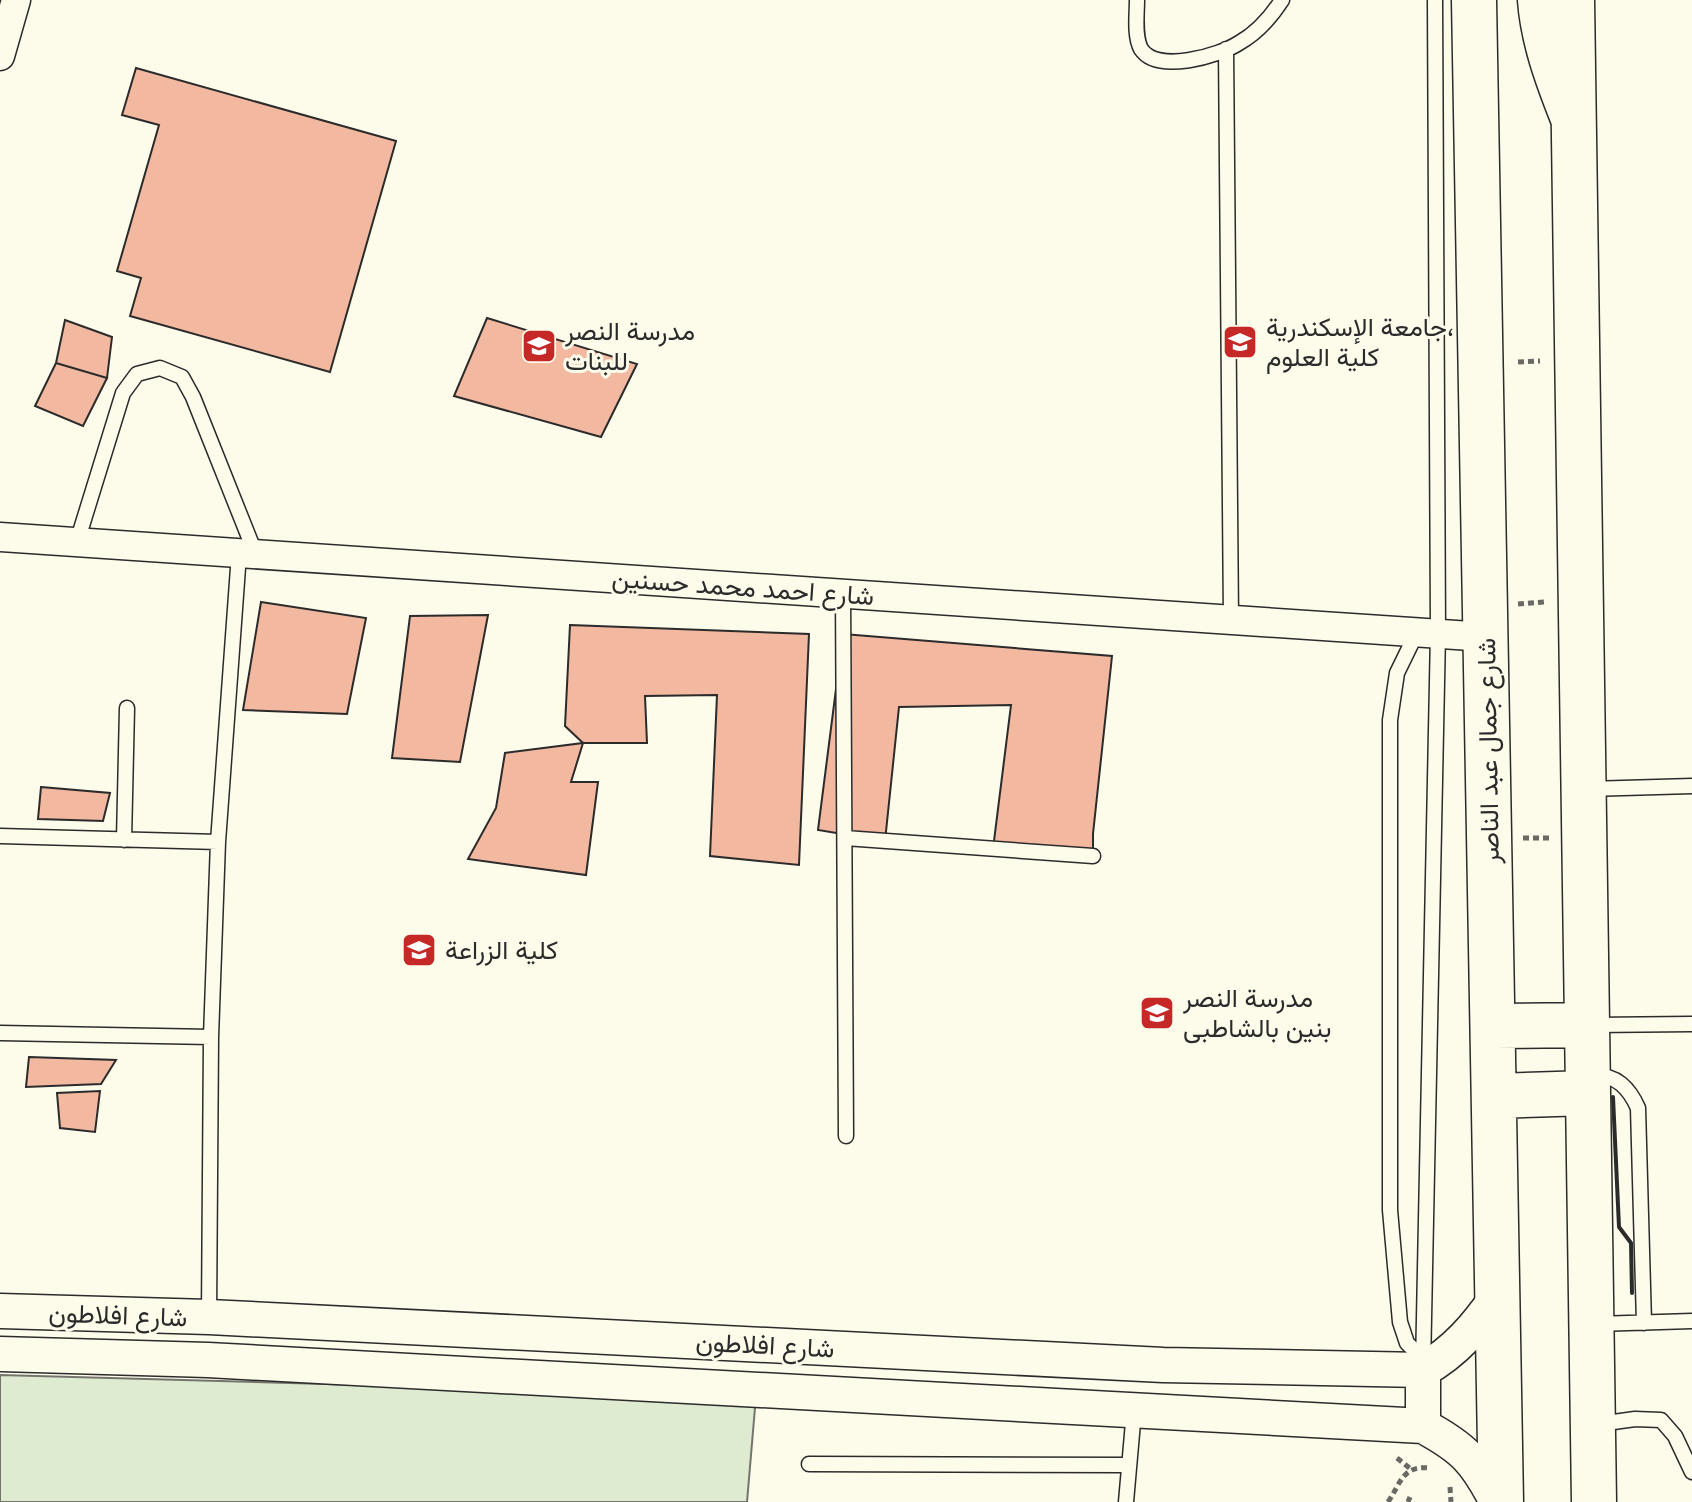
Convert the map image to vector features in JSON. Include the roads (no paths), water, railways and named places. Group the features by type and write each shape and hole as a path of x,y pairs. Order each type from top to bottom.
{"main road":[{"name":"شارع جمال عبد الناصر","path":"1474,0 1494,1026 1499,1502"},
{"path":"1538,0 1540,21 1556,83 1574,127"},
{"path":"1572,0 1594,1502"},
{"path":"1494,1026 1587,1025"},
{"path":"1495,1096 1588,1084"}],"street":[{"path":"0,56 16,0"},
{"name":"شارع احمد محمد حسنين","path":"0,537 1428,633 1486,622"},
{"path":"1498,1296 1468,1335 1444,1358 1424,1365 1423,1426 1449,1440 1467,1455 1499,1502"},
{"name":"شارع افلاطون","path":"0,1311 209,1317 1163,1365 1424,1365"},
{"path":"208,1360 209,1317"},
{"name":"شارع افلاطون","path":"0,1354 208,1360 1423,1426"},
{"path":"962,1401 965,1355"},
{"path":"1010,1404 1013,1357"},
{"path":"1149,1412 1163,1365"}],"lane":[{"path":"1137,0 1141,48 1158,61 1200,59 1239,44 1271,17 1282,0"},
{"path":"1424,1365 1435,0"},
{"path":"1226,49 1231,620"},
{"path":"77,542 123,393 137,374 160,368 182,377 193,397 247,555 218,842 211,1037 209,1317"},
{"path":"843,594 846,1136"},
{"path":"1424,1365 1407,1343 1400,1322 1390,1210 1390,720 1397,673 1428,633"},
{"path":"124,840 127,708"},
{"path":"1583,790 1692,786"},
{"path":"0,836 218,842"},
{"path":"845,838 1093,856"},
{"path":"1587,1025 1692,1024"},
{"path":"0,1033 211,1037"},
{"path":"1588,1084 1605,1075 1620,1081 1631,1093 1638,1108 1644,1323"},
{"path":"1590,1324 1692,1321"},
{"path":"1126,1502 1129,1465 1149,1412"},
{"path":"1592,1425 1635,1419 1661,1420 1675,1436 1692,1472"},
{"path":"809,1464 1129,1465"}],"place":[{"name":"جامعة الإسكندرية، كلية العلوم","path":"1240,342"},
{"name":"مدرسة النصر للبنات","path":"539,346"},
{"name":"كلية الزراعة","path":"419,950"},
{"name":"مدرسة النصر بنين بالشاطبى","path":"1157,1013"}]}
